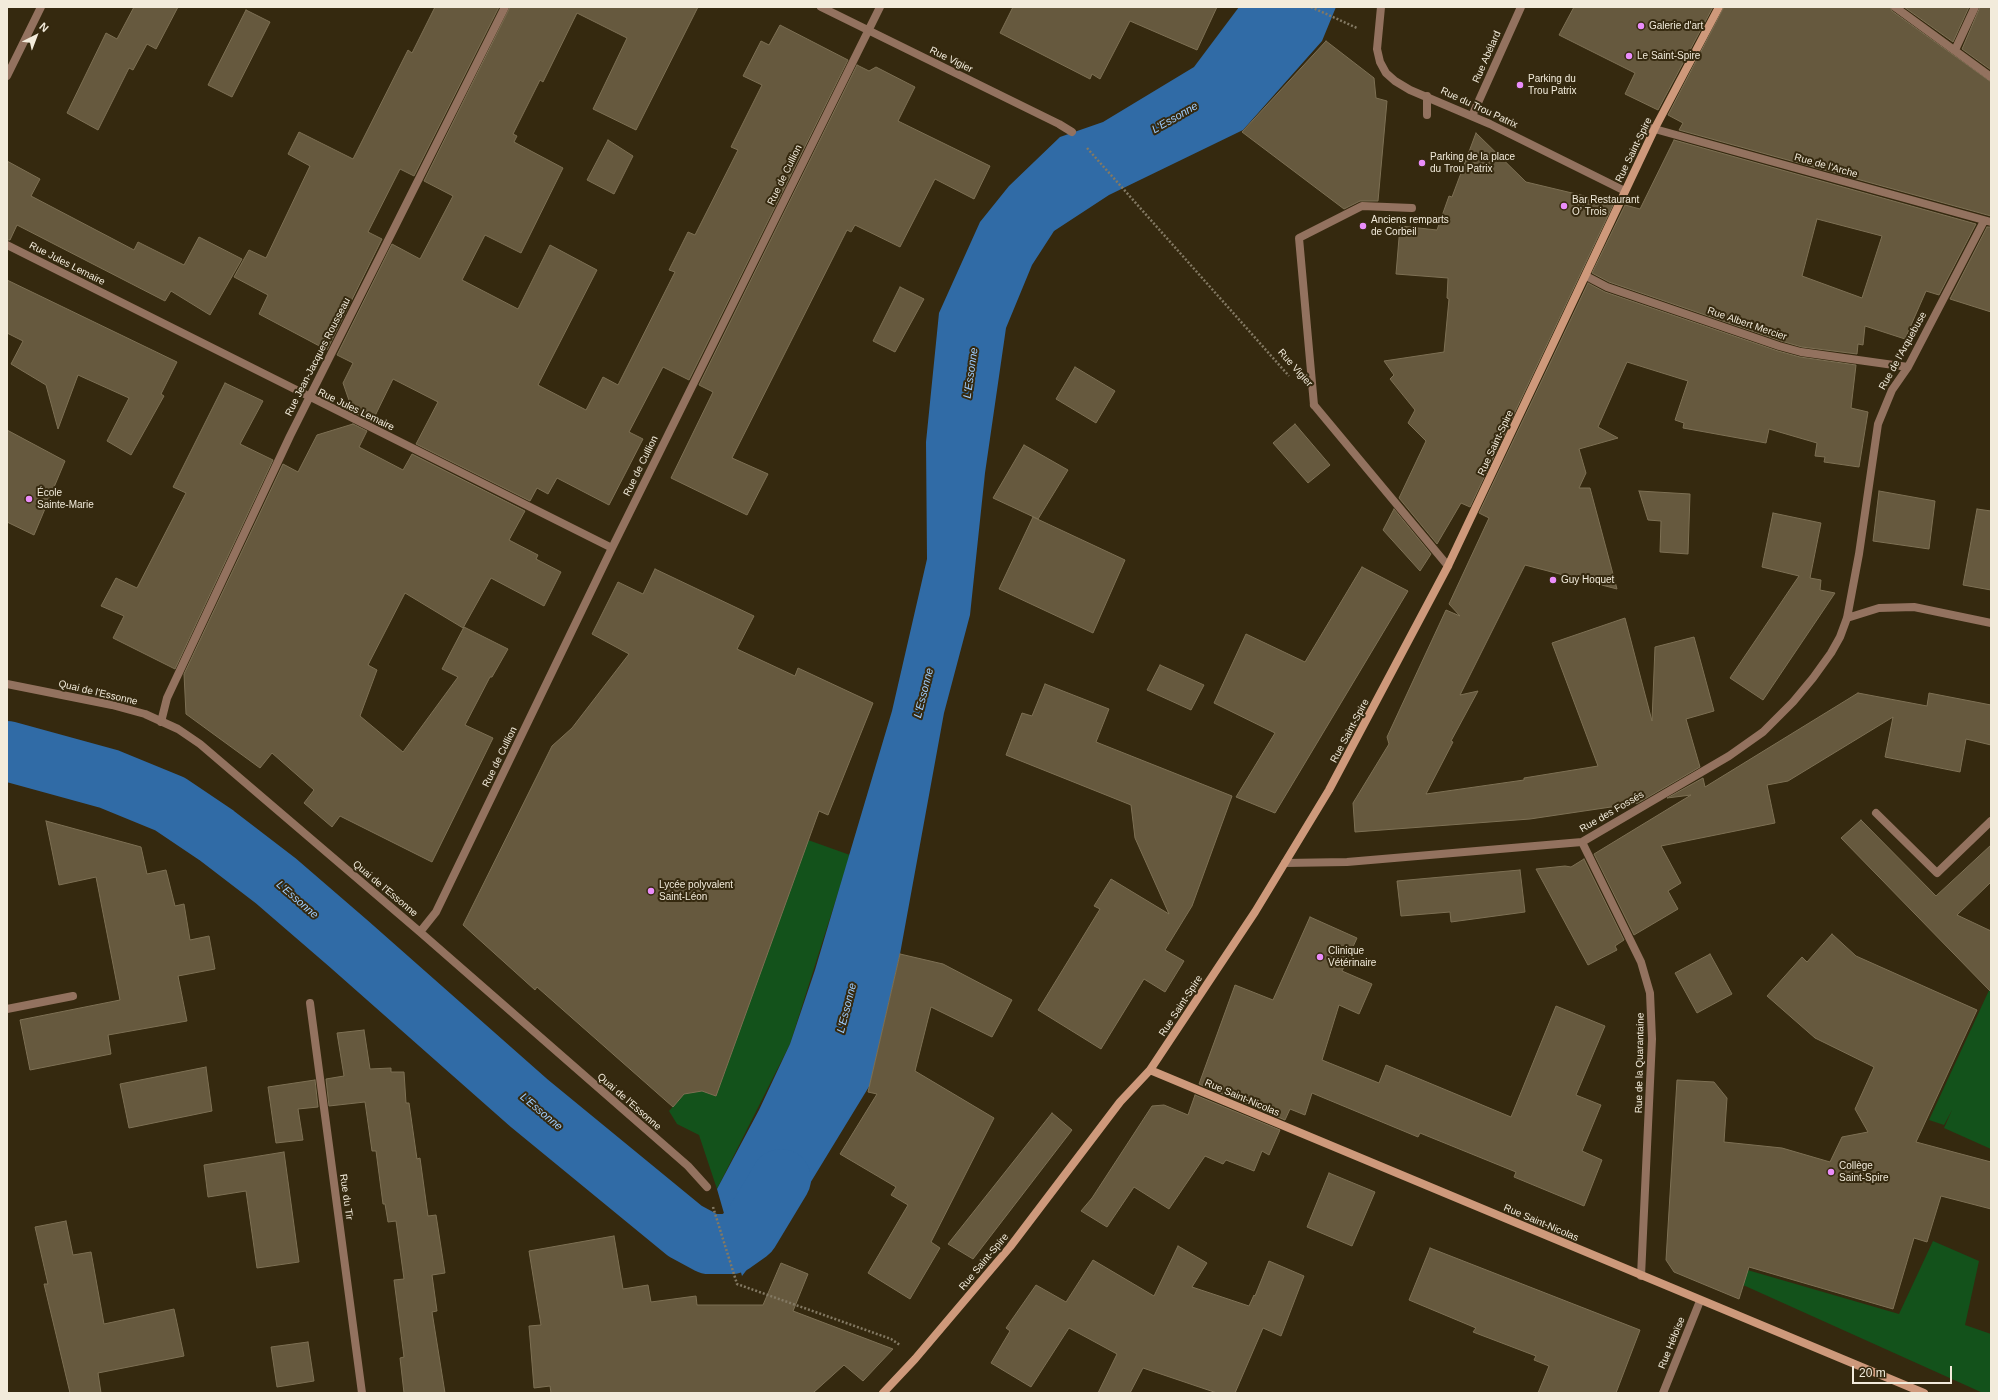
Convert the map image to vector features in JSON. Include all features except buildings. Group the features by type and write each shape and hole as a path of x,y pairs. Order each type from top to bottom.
{"street":[{"path":"7,76 41,7"},
{"name":"Rue Jean-Jacques Rousseau","path":"161,722 167,698 309,398 505,7"},
{"name":"Rue Vigier","path":"821,7 1059,124 1072,132"},
{"name":"Rue de Cullion","path":"420,932 436,912 612,548 880,7"},
{"name":"Rue du Trou Patrix","path":"1381,7 1377,37 1380,62 1386,73 1395,81 1410,90 1472,116 1626,191"},
{"name":"Rue Abélard","path":"1472,116 1520,7"},
{"name":"Rue Saint-Spire","path":"883,1393 920,1353 1010,1247 1120,1102 1150,1070 1255,912 1285,863 1348,758 1448,566 1626,191 1653,128 1719,7"},
{"path":"1895,7 1991,77"},
{"path":"1955,50 1975,7"},
{"path":"1427,96 1427,115"},
{"name":"Rue de l'Arche","path":"1653,128 1988,222"},
{"path":"1412,208 1362,206 1299,238 1314,405 1448,566"},
{"name":"Rue de l'Arquebuse","path":"1848,618 1860,554 1878,424 1892,390 1908,367 1988,222"},
{"name":"Rue Jules Lemaire","path":"7,245 309,398 612,548"},
{"name":"Rue Albert Mercier","path":"1586,276 1607,287 1779,346 1801,352 1908,367"},
{"path":"1848,618 1879,608 1914,607 1991,623"},
{"name":"Rue des Fossés","path":"1285,863 1347,862 1582,842 1729,756 1763,732 1794,702 1813,678 1831,653 1848,618"},
{"name":"Quai de l'Essonne","path":"7,684 112,705 145,714 178,729 200,744 420,932 688,1166 708,1187"},
{"path":"1876,813 1938,873 1991,821"},
{"name":"Rue de la Quarantaine","path":"1582,842 1641,962 1650,993 1652,1039 1641,1276"},
{"path":"7,1009 73,996"},
{"name":"Rue du Tir","path":"310,1003 362,1393"},
{"name":"Rue Saint-Nicolas","path":"1150,1070 1700,1301 1924,1393"},
{"name":"Rue Héloïse","path":"1663,1393 1700,1301"}],"path":[{"path":"1311,7 1337,19"},
{"name":"Rue Vigier","path":"1072,132 1314,405"},
{"path":"708,1187 737,1284 891,1339 901,1346"}],"green space":[{"path":"808,840 850,855 790,1044 717,1189 699,1135 677,1124 669,1111 684,1094 702,1091 716,1096"},
{"path":"1991,986 1991,1149 1944,1128 1952,1110 1944,1125 1929,1120"},
{"path":"1933,1241 1979,1261 1965,1325 1991,1334 1991,1393 1983,1393 1732,1280 1737,1267 1899,1314"}],"water":[{"path":"1239,7 1336,7 1322,41 1243,130 1109,195 1054,231 1032,265 1006,328 985,473 970,615 944,713 900,954 870,1085 798,1203 742,1276 717,1189 759,1110 790,1044 815,970 892,711 927,559 926,442 939,313 980,222 1009,186 1060,137 1103,122 1194,67"}],"waterway":[{"name":"L'Essonne","path":"7,751 109,779 170,804 216,835 276,881 529,1103 685,1231 709,1244 732,1244 749,1232 781,1179"}],"place":[{"name":"Galerie d'art","path":"1641,26"},
{"name":"Le Saint-Spire","path":"1629,56"},
{"name":"Parking du Trou Patrix","path":"1520,85"},
{"name":"Parking de la place du Trou Patrix","path":"1422,163"},
{"name":"Bar Restaurant O’ Trois","path":"1564,206"},
{"name":"Anciens remparts de Corbeil","path":"1363,226"},
{"name":"École Sainte-Marie","path":"29,499"},
{"name":"Guy Hoquet","path":"1553,580"},
{"name":"Lycée polyvalent Saint-Léon","path":"651,891"},
{"name":"Clinique Vétérinaire","path":"1320,957"},
{"name":"Collège Saint-Spire","path":"1831,1172"}]}
